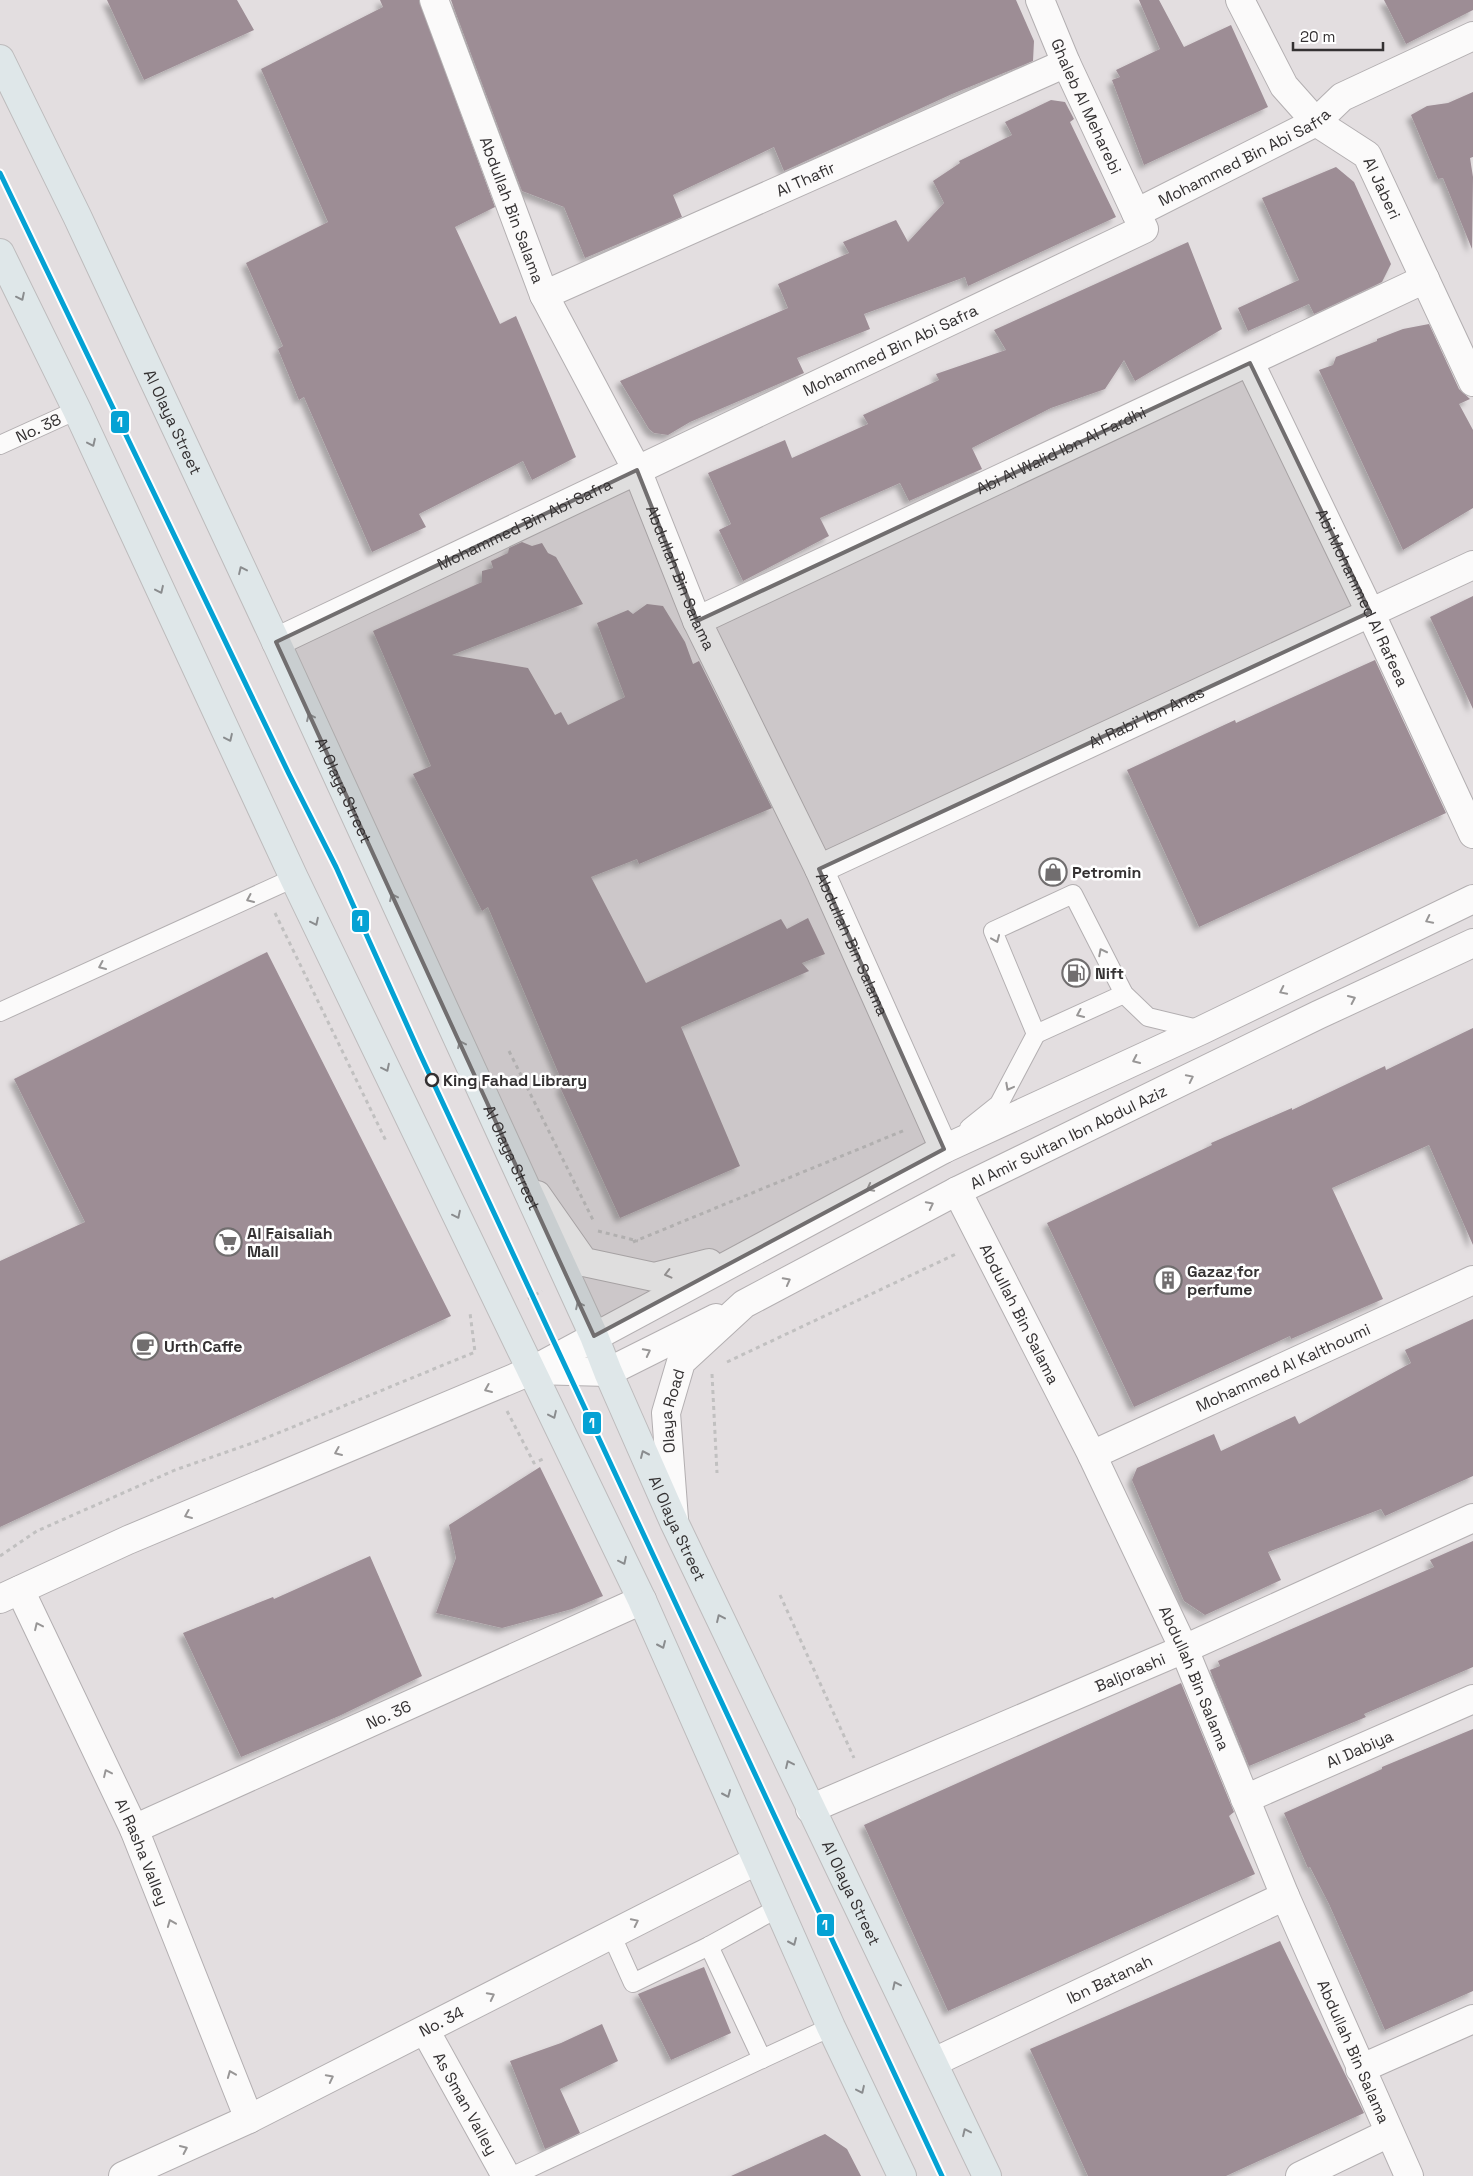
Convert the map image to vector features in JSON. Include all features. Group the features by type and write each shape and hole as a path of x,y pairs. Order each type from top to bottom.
{"main road":[{"name":"Al Olaya Street","path":"0,59 77,216 276,642 594,1336 674,1522 987,2176"},
{"path":"0,253 77,410 294,878 533,1370 642,1600 756,1862 831,2027 902,2176"}],"street":[{"name":"Abdullah Bin Salama","path":"434,0 544,295 637,470 697,622 819,869 944,1149"},
{"name":"Ghaleb Al Meharebi","path":"1040,0 1066,63 1136,213"},
{"name":"Al Jaberi","path":"1240,0 1284,86 1316,122 1368,155 1473,382"},
{"name":"Mohammed Bin Abi Safra","path":"276,642 1144,230 1136,213 1316,122 1342,97 1473,36"},
{"name":"Al Thafir","path":"544,295 1066,63"},
{"name":"Abi Al Walid Ibn Al Fardhi","path":"697,622 1425,279"},
{"name":"Abi Mohammed Al Rafeea","path":"1250,363 1370,612 1473,834"},
{"name":"Al Rabi' Ibn Anas","path":"819,869 1473,564"},
{"path":"10,1594 128,1540 533,1370 944,1149 1202,1030 1473,899"},
{"name":"Al Amir Sultan Ibn Abdul Aziz","path":"681,1362 744,1304 957,1191 1309,1019 1473,943"},
{"path":"518,1168 584,1262 654,1277 749,1253"},
{"name":"Abdullah Bin Salama","path":"957,1191 1092,1455 1184,1649 1285,1896 1409,2176"},
{"name":"Mohammed Al Kalthoumi","path":"1092,1455 1473,1280"},
{"path":"533,1370 608,1372 744,1304"},
{"name":"Olaya Road","path":"674,1522 666,1413 681,1362"},
{"name":"Baljorashi","path":"810,1808 1184,1649 1473,1518"},
{"name":"Al Rasha Valley","path":"10,1594 134,1829 249,2119"},
{"name":"No. 36","path":"134,1829 642,1600"},
{"name":"Al Dabiya","path":"1245,1799 1473,1699"},
{"name":"No. 34","path":"124,2176 152,2170 611,1934 756,1862"},
{"name":"Ibn Batanah","path":"934,2062 1285,1896"},
{"path":"1360,2069 1473,2019"},
{"name":"As Sman Valley","path":"425,2030 506,2176"},
{"path":"1300,2176 1389,2133"}],"lane":[{"name":"No. 38","path":"0,445 77,410"},
{"path":"0,1012 294,878"},
{"path":"1036,1034 993,931 1073,894 1124,994 1148,1018 1202,1030"},
{"path":"944,1149 999,1104 1036,1034 1124,994"},
{"path":"611,1934 634,1983 709,1946 778,1908"},
{"path":"709,1946 762,2060"},
{"path":"513,2176 831,2027"}],"path":[{"path":"264,892 387,1144"},
{"path":"509,1051 598,1231 638,1240 931,1119"},
{"path":"721,1365 983,1241"},
{"path":"0,1556 37,1531 175,1470 261,1440 475,1352 470,1314 466,1306"},
{"path":"712,1369 717,1473"},
{"path":"505,1407 534,1463"},
{"path":"780,1595 867,1785"}],"highlighted area":[{"path":"1250,363 1370,612 819,869 944,1149 594,1336 276,642 637,470 697,621"}],"building":[{"path":"107,0 237,0 254,30 144,80"},
{"path":"380,0 419,0 495,207 455,227 500,324 516,316 576,457 532,480 523,461 419,514 426,527 372,552 304,397 299,400 278,349 283,346 246,263 328,222 261,69 383,7"},
{"path":"451,0 1016,0 1034,41 1033,61 952,94 784,171 774,147 673,195 682,217 585,258 564,207 522,191"},
{"path":"1139,0 1159,0 1184,47 1231,25 1268,107 1144,165 1112,80 1120,77 1116,70 1160,49"},
{"path":"1384,0 1473,0 1473,10 1406,44"},
{"path":"1473,92 1473,157 1470,158 1473,177 1472,249 1443,178 1438,179 1411,115 1427,106 1448,103"},
{"path":"1051,100 1065,102 1074,119 1070,122 1116,217 968,286 965,277 864,314 870,329 797,358 804,373 690,422 668,435 654,433 649,429 620,381 788,308 778,284 849,253 843,242 896,220 908,242 944,203 933,181 960,163 959,161 1012,135 1005,122"},
{"path":"1336,167 1354,182 1391,264 1382,282 1314,314 1309,304 1248,331 1238,308 1299,280 1262,198"},
{"path":"1188,242 1222,329 1135,381 1124,360 1105,389 1051,408 972,448 982,469 909,501 900,483 820,518 829,536 743,581 719,530 731,524 708,473 785,440 792,458 868,424 863,415 939,380 936,374 1006,350 994,330"},
{"path":"1429,324 1459,389 1470,399 1459,404 1473,430 1473,508 1403,550 1319,370 1333,365 1336,357 1377,341 1377,339 1403,329"},
{"path":"522,542 532,546 542,543 548,553 556,557 583,604 452,655 528,668 555,715 561,712 568,725 625,697 597,623 628,610 633,614 647,604 663,606 685,642 693,664 699,661 772,808 639,864 637,859 591,877 646,983 781,919 787,929 808,918 825,954 802,963 809,971 681,1027 740,1166 620,1218 560,1087 564,1086 488,907 482,911 413,774 431,766 373,631 482,582 482,571 493,568 491,561 508,553 509,548"},
{"path":"1473,596 1473,709 1430,617"},
{"path":"1375,660 1446,813 1199,927 1127,770 1235,720 1236,723"},
{"name":"Al Faisaliah Mall","path":"267,952 451,1316 0,1527 0,1261 85,1222 14,1079"},
{"path":"1473,1028 1473,1245 1429,1145 1332,1188 1383,1299 1291,1339 1290,1336 1134,1407 1047,1223 1212,1145 1211,1143 1292,1108 1292,1110 1385,1066 1386,1070"},
{"path":"1473,1319 1473,1476 1385,1516 1381,1509 1268,1552 1281,1580 1205,1615 1184,1601 1132,1480 1137,1468 1214,1434 1221,1451 1295,1416 1299,1424 1411,1363 1405,1350"},
{"path":"540,1467 603,1596 572,1609 502,1628 436,1613 456,1558 449,1525"},
{"path":"1473,1541 1473,1667 1364,1714 1366,1717 1249,1766 1210,1670 1220,1666 1218,1661 1434,1567 1430,1560"},
{"path":"370,1556 422,1676 339,1716 241,1757 183,1633 273,1597 274,1599"},
{"path":"1181,1683 1234,1812 1229,1816 1255,1874 948,2011 864,1825"},
{"path":"1473,1729 1473,1991 1385,2030 1329,1904 1310,1867 1308,1868 1284,1813 1382,1769 1382,1767"},
{"path":"1280,1941 1364,2113 1226,2176 1088,2176 1030,2049"},
{"path":"704,1967 731,2033 671,2060 638,1994"},
{"path":"602,2024 618,2061 560,2089 580,2133 545,2149 510,2061 561,2043"},
{"path":"825,2134 847,2149 861,2176 731,2176"}],"transit line":[{"name":"1","path":"0,173 289,774 336,867 420,1054 942,2176"}],"place":[{"name":"Petromin","path":"1053,872"},
{"name":"Nift","path":"1076,973"},
{"name":"King Fahad Library","path":"432,1080"},
{"name":"Al Faisaliah Mall","path":"228,1242"},
{"name":"Gazaz for perfume","path":"1168,1280"},
{"name":"Urth Caffe","path":"145,1346"}]}
